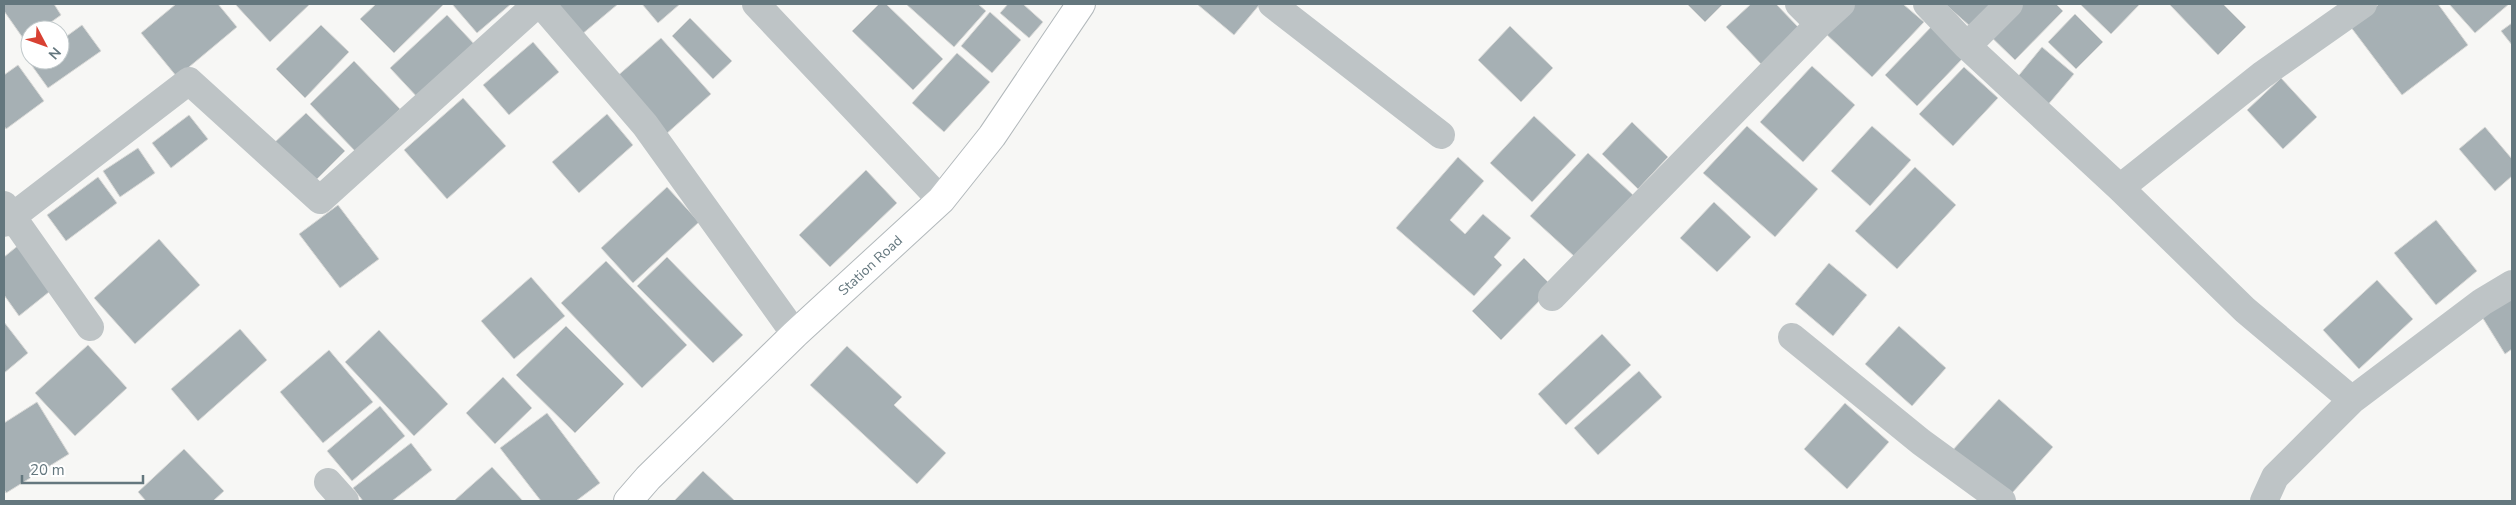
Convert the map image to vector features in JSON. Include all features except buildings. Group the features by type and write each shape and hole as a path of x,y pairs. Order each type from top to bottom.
{"main road":[{"name":"Station Road","path":"628,501 648,478 795,334 941,200 992,136 1081,4"}],"street":[{"path":"90,327 7,215 189,81 320,200 539,4 645,125 795,334"},
{"path":"756,4 941,200"},
{"path":"1272,4 1441,135"},
{"path":"1799,4 1819,24"},
{"path":"1552,297 1819,24 1841,4"},
{"path":"1927,4 1967,46 2120,188 2246,310 2352,400"},
{"path":"1967,46 2009,4"},
{"path":"2120,188 2262,75 2363,4"},
{"path":"2264,501 2274,477 2352,400 2482,302 2512,284"},
{"path":"1792,337 1921,442 2002,501"}]}
